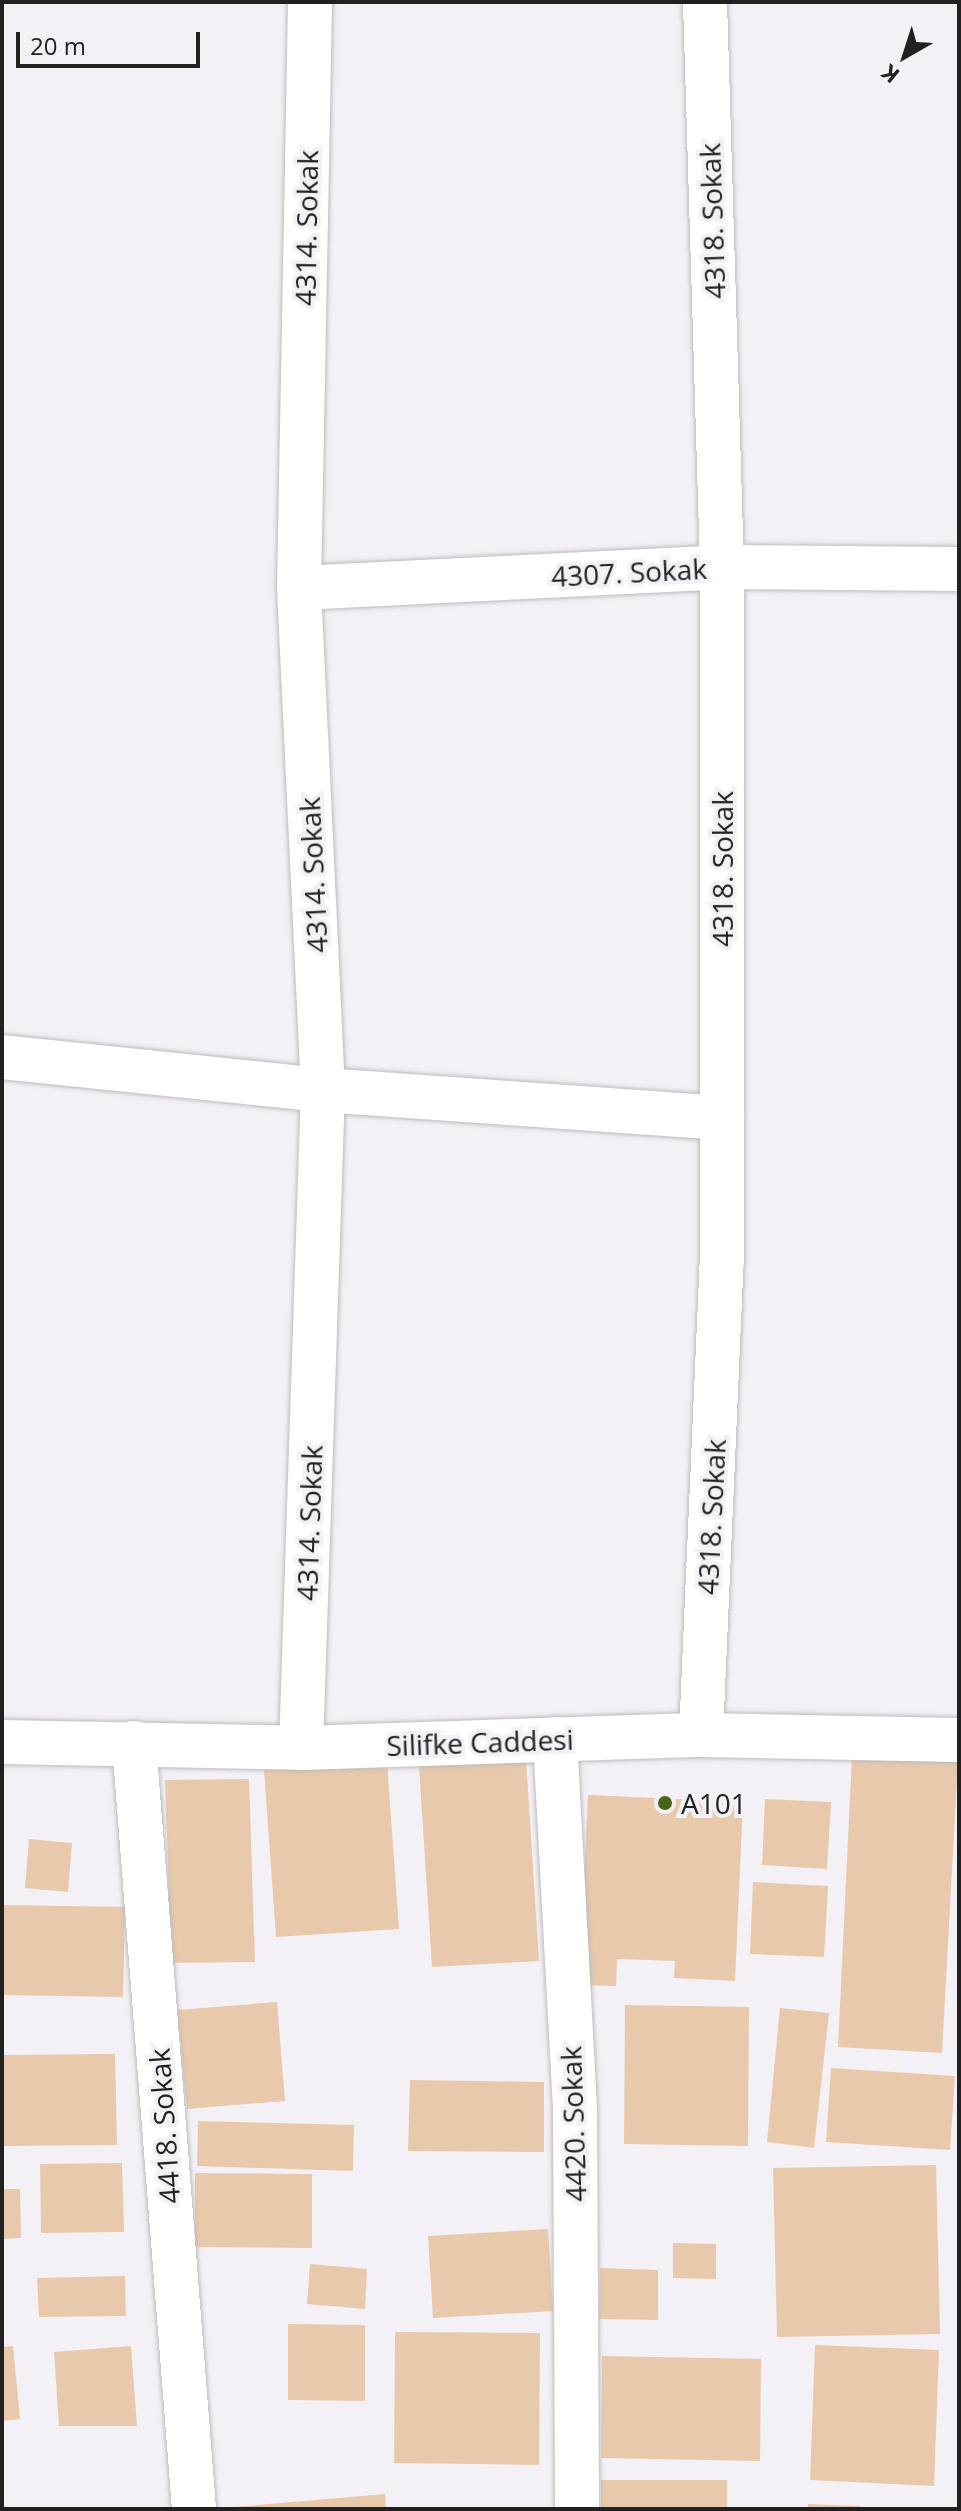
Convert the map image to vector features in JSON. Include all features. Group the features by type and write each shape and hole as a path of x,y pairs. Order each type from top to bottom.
{"street":[{"name":"4314. Sokak","path":"301,1748 323,1090 299,588 310,2"},
{"name":"4318. Sokak","path":"701,1735 722,1263 722,567 705,2"},
{"name":"4307. Sokak","path":"299,588 722,567 959,569"},
{"path":"2,1057 323,1090 722,1118"},
{"name":"Silifke Caddesi","path":"2,1742 301,1748 701,1735 959,1740"},
{"name":"4420. Sokak","path":"555,1739 575,2113 577,2509"},
{"name":"4418. Sokak","path":"134,1743 194,2509"}],"building":[{"path":"852,1756 958,1761 942,2053 838,2047"},
{"path":"526,1759 539,1961 432,1967 419,1766"},
{"path":"387,1761 399,1929 276,1937 264,1770"},
{"path":"249,1779 255,1962 171,1963 165,1780"},
{"path":"588,1795 743,1802 735,1981 674,1978 675,1961 617,1959 616,1986 579,1985"},
{"path":"765,1799 831,1802 827,1869 762,1865"},
{"path":"29,1839 72,1843 68,1892 25,1888"},
{"path":"753,1882 828,1886 824,1957 750,1954"},
{"path":"2,1905 125,1907 123,1997 2,1995"},
{"path":"277,2002 285,2101 187,2109 177,2010"},
{"path":"625,2005 749,2007 748,2146 624,2144"},
{"path":"780,2008 829,2013 814,2148 767,2142"},
{"path":"115,2054 117,2145 2,2146 2,2055"},
{"path":"831,2068 955,2076 950,2150 826,2142"},
{"path":"410,2080 544,2082 544,2152 408,2151"},
{"path":"198,2121 354,2125 353,2171 197,2166"},
{"path":"122,2163 124,2232 41,2233 40,2164"},
{"path":"936,2165 940,2334 777,2337 773,2168"},
{"path":"195,2173 312,2174 312,2248 195,2247"},
{"path":"2,2189 20,2189 21,2238 2,2239"},
{"path":"548,2229 553,2311 433,2318 428,2236"},
{"path":"673,2243 716,2244 716,2279 673,2278"},
{"path":"310,2264 367,2269 365,2309 307,2304"},
{"path":"600,2268 658,2270 658,2320 599,2319"},
{"path":"125,2276 126,2316 39,2317 37,2278"},
{"path":"288,2324 365,2325 365,2401 288,2400"},
{"path":"395,2332 540,2333 539,2465 394,2463"},
{"path":"815,2345 939,2350 934,2486 810,2480"},
{"path":"13,2346 20,2419 2,2421 2,2347"},
{"path":"131,2346 137,2426 59,2426 54,2352"},
{"path":"602,2356 761,2359 760,2461 601,2458"},
{"path":"601,2480 727,2480 727,2509 601,2509"},
{"path":"385,2494 386,2509 235,2509 235,2507"},
{"path":"808,2504 860,2506 859,2509 808,2509"}],"place":[{"name":"A101","path":"665,1803"}]}
